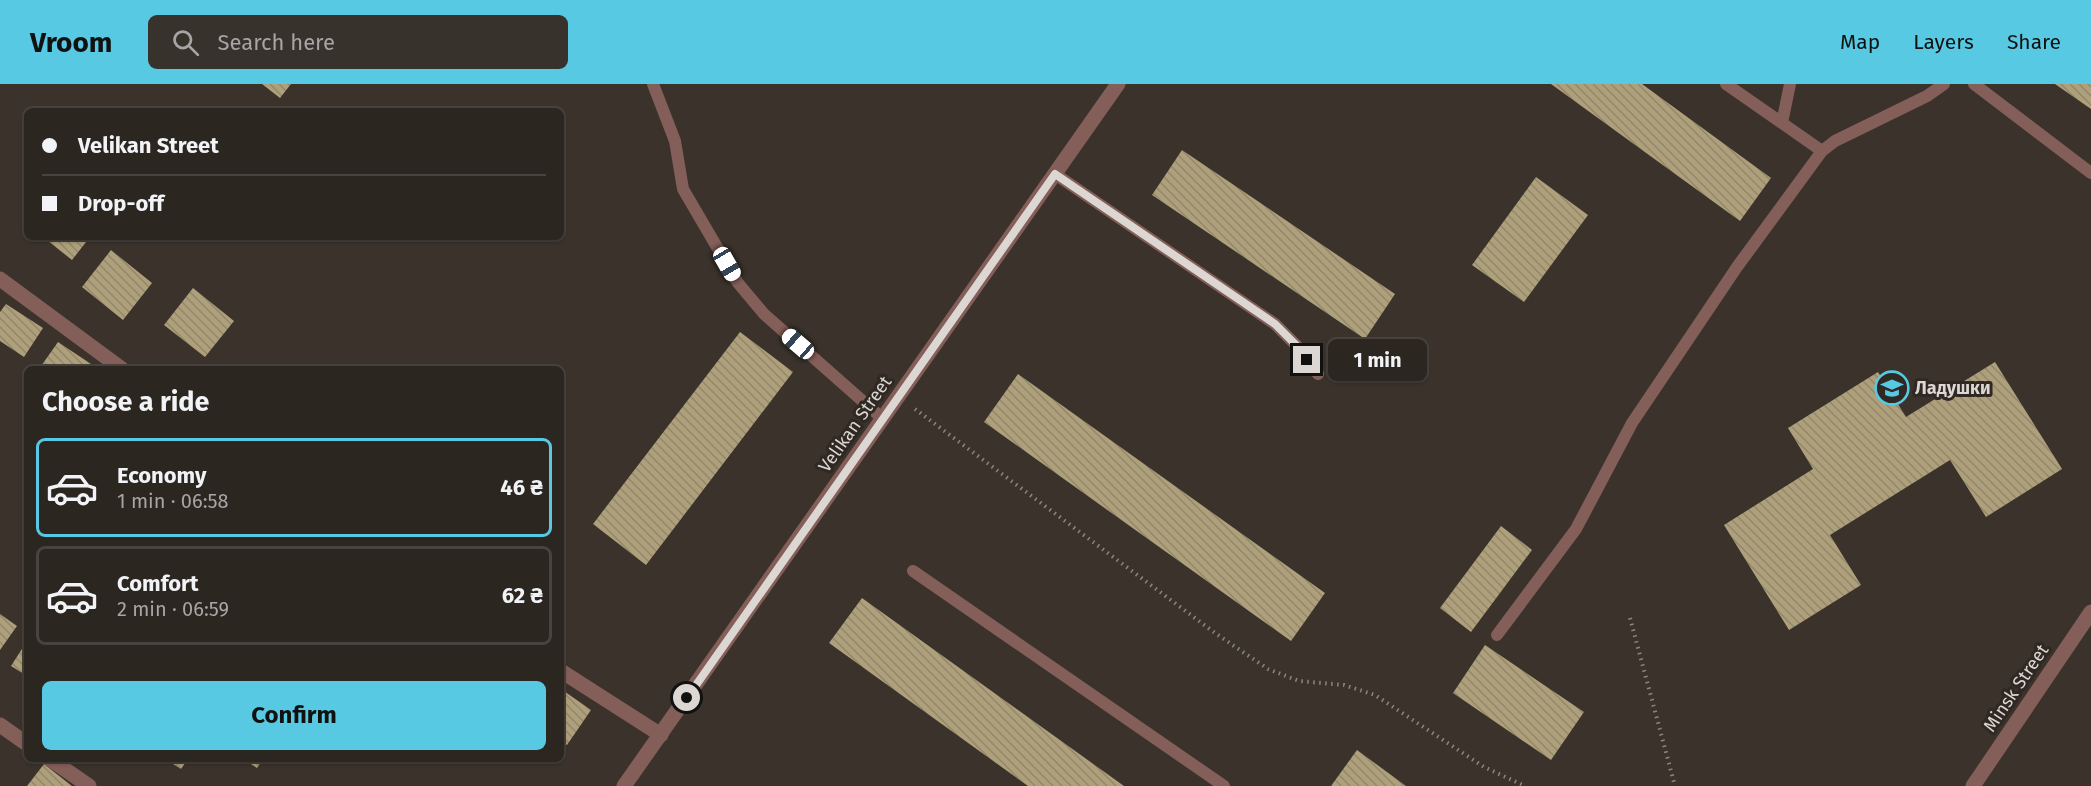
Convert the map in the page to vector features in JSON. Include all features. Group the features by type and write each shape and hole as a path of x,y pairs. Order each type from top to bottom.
{"street":[{"name":"Velikan Street","path":"624,786 1118,84"},
{"path":"0,279 118,366"},
{"name":"Minsk Street","path":"1973,786 2091,612"},
{"path":"564,673 661,735"},
{"path":"0,725 24,742"},
{"path":"54,762 89,786"}],"lane":[{"path":"652,84 675,141 683,189 738,283 764,314 884,419"},
{"path":"1726,84 1822,151"},
{"path":"1782,123 1790,84"},
{"path":"1497,635 1576,529 1638,413 1737,267 1822,151 1835,141 1926,96 1944,84"},
{"path":"1974,84 2091,173"},
{"path":"1055,174 1275,324 1296,345 1318,374"},
{"path":"913,571 1224,786"}],"path":[{"path":"899,397 1215,633 1268,669 1299,681 1344,686 1375,695 1484,767 1525,786"},
{"path":"1630,618 1675,786"}],"building":[{"path":"262,84 291,84 280,98"},
{"path":"1551,84 1642,84 1771,178 1740,221"},
{"path":"2055,84 2091,84 2091,109"},
{"path":"1182,150 1395,294 1365,339 1152,195"},
{"path":"1536,177 1588,215 1524,302 1472,265"},
{"path":"47,240 88,240 72,260"},
{"path":"111,250 152,283 123,320 82,287"},
{"path":"193,288 234,321 205,357 164,325"},
{"path":"6,304 43,328 24,357 0,341 0,312"},
{"path":"740,332 793,372 646,565 593,524"},
{"path":"58,342 94,366 41,366"},
{"path":"1995,362 2062,469 1986,517 1950,460 1830,535 1861,585 1789,630 1724,525 1813,469 1788,428 1878,372 1906,417"},
{"path":"1018,374 1325,593 1291,641 984,422"},
{"path":"1501,526 1532,550 1471,632 1440,608"},
{"path":"862,598 1124,786 1028,786 829,643"},
{"path":"0,614 17,626 0,650"},
{"path":"1485,645 1584,712 1551,760 1453,693"},
{"path":"24,646 24,674 11,666"},
{"path":"564,691 591,710 567,745 564,743"},
{"path":"1357,750 1406,786 1331,786"},
{"path":"170,762 186,762 181,769"},
{"path":"248,762 261,762 257,768"},
{"path":"44,764 72,786 27,786"}],"place":[{"name":"Ладушки","path":"1892,388"}],"route":[{"path":"687,698 1055,174 1275,324 1307,360"}]}
